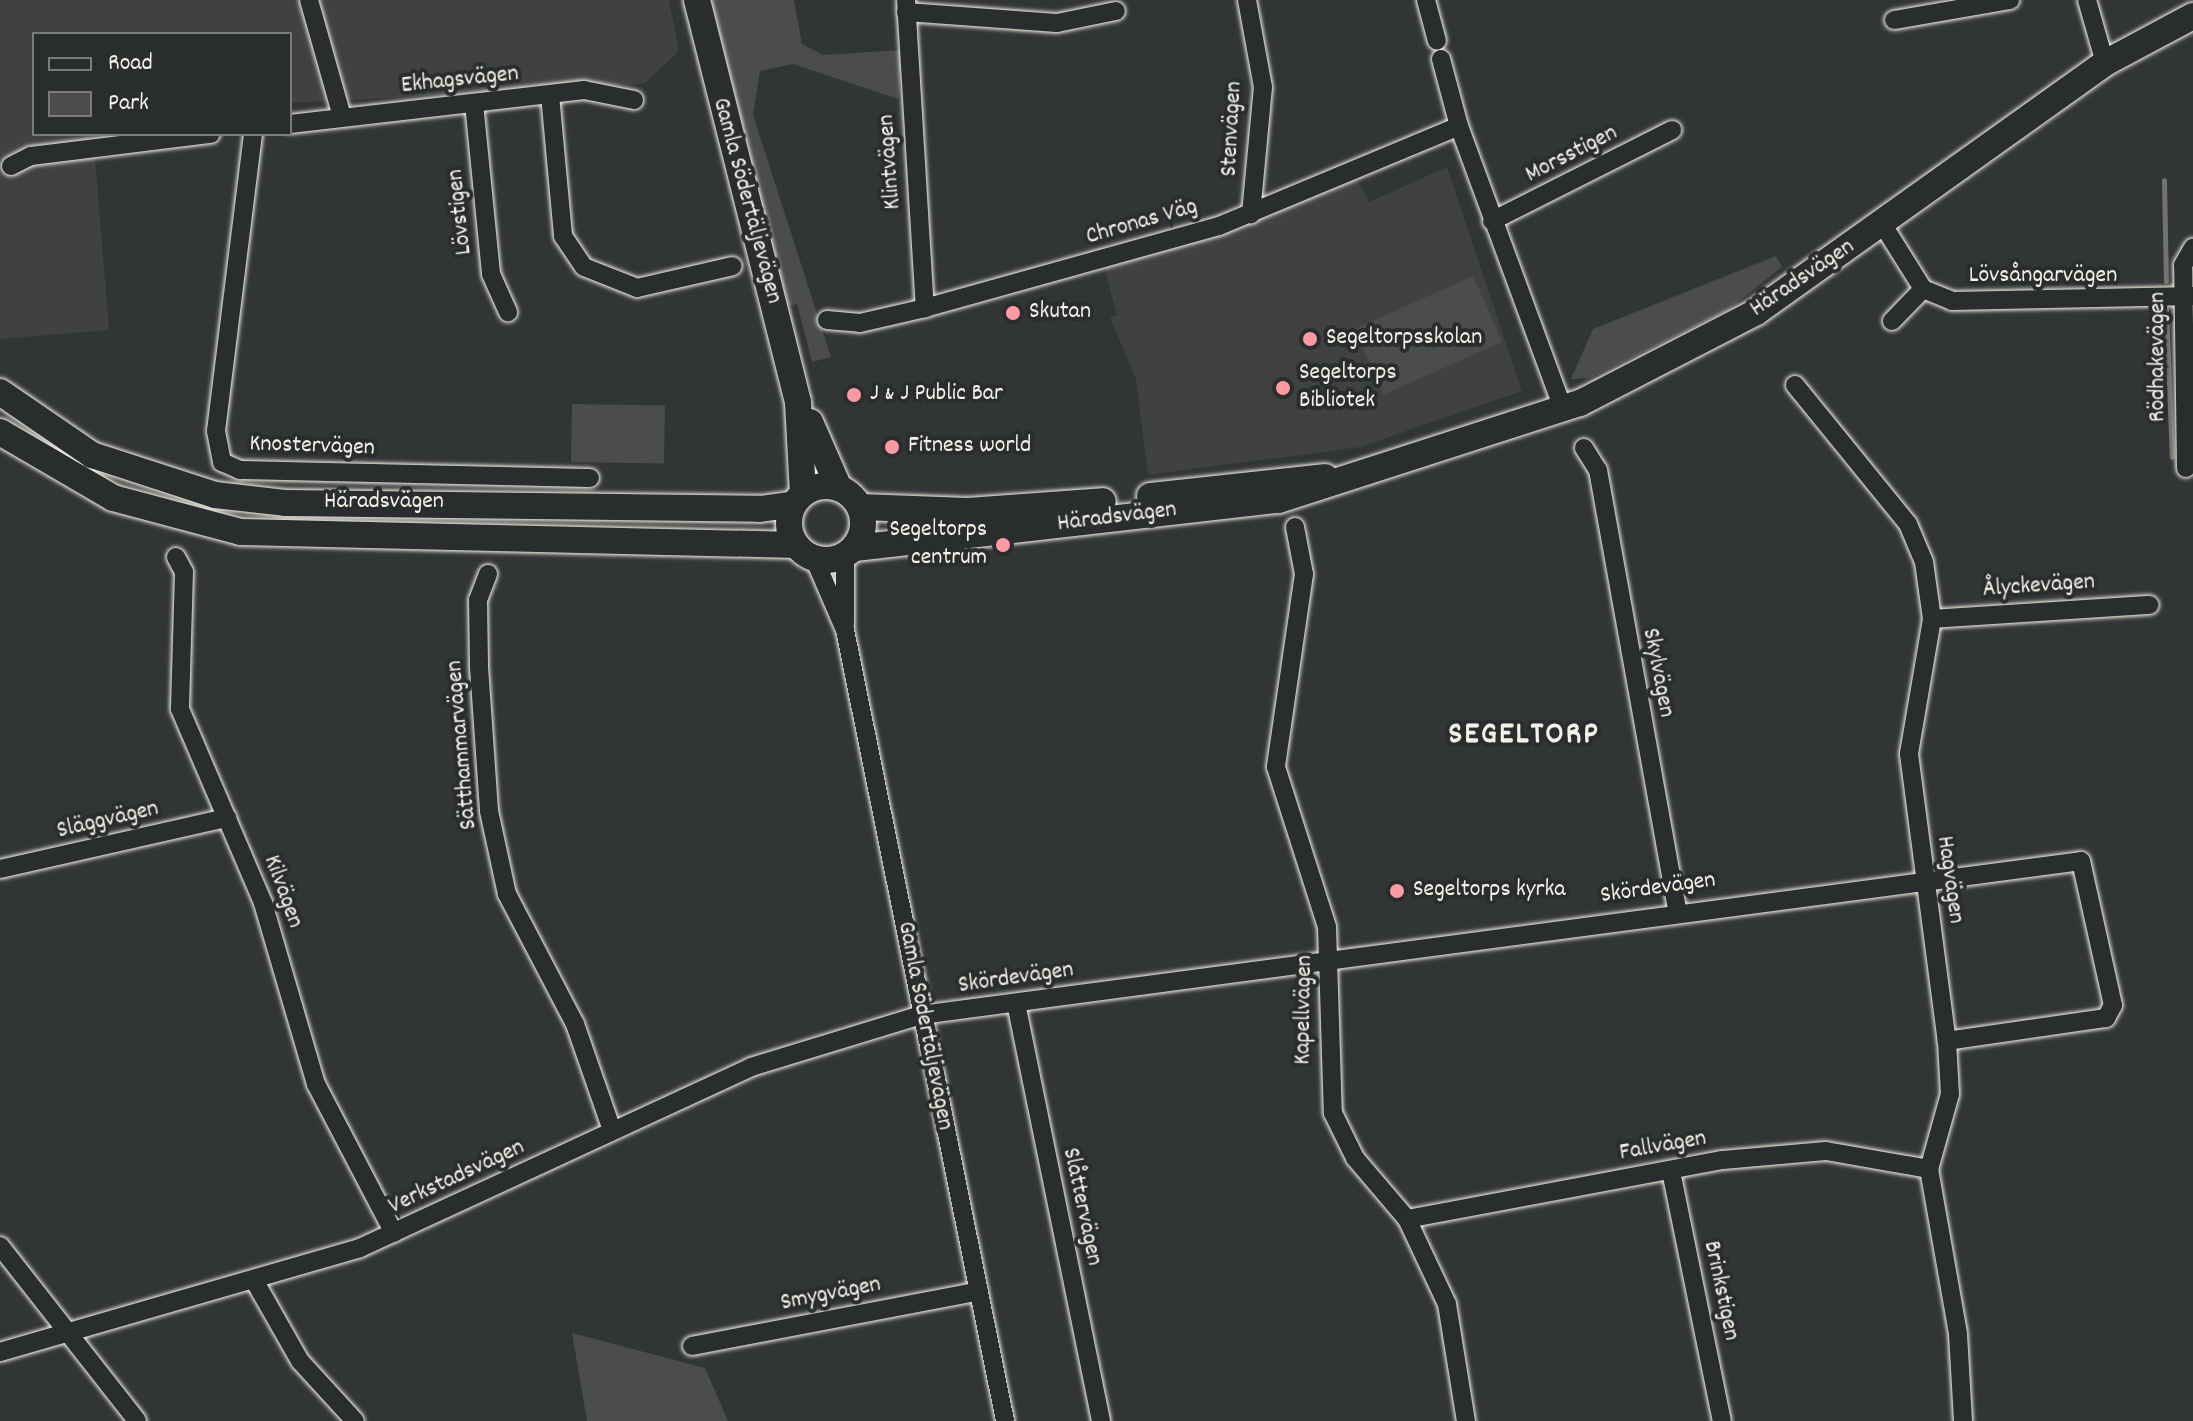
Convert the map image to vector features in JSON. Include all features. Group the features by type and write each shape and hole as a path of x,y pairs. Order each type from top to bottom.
{"street":[{"path":"309,0 342,117"},
{"name":"Gamla Södertäljevägen","path":"697,0 798,402 839,488"},
{"name":"Stenvägen","path":"1247,0 1263,87 1251,214"},
{"path":"1426,0 1459,126 1563,409"},
{"path":"1894,20 2010,0"},
{"path":"2087,0 2105,63"},
{"name":"Klintvägen","path":"925,308 906,6 1057,23 1116,11"},
{"name":"Häradsvägen","path":"850,552 1279,500 1377,474 1563,409 1756,312 1883,225 2105,63 2193,16"},
{"name":"Ekhagsvägen","path":"292,124 584,90 634,100"},
{"path":"550,95 563,236 584,267 637,288 733,266"},
{"name":"Lövstigen","path":"474,103 491,274 508,312"},
{"name":"Chronas Väg","path":"827,320 860,323 925,308 1251,214 1459,126"},
{"name":"Morsstigen","path":"1492,221 1672,130"},
{"path":"11,166 31,156 195,136"},
{"name":"Knostervägen","path":"253,136 216,431 222,462 240,470 590,478"},
{"path":"1883,225 1923,289 1892,321"},
{"name":"Rödhakevägen","path":"2186,468 2188,296 2183,265 2193,248"},
{"name":"Lövsångarvägen","path":"1923,289 1952,301 2188,296"},
{"name":"Hagvägen","path":"1795,385 1908,524 1924,562 1932,619 1909,754 1947,1041 1950,1094 1929,1169 1958,1334 1963,1421"},
{"name":"Häradsvägen","path":"0,392 92,455 215,495 285,503 760,509 799,498"},
{"name":"Gamla Södertäljevägen","path":"798,402 799,498"},
{"name":"Häradsvägen","path":"0,432 113,498 241,532 805,552"},
{"name":"Skylvägen","path":"1584,448 1598,470 1677,911"},
{"name":"Häradsvägen","path":"861,507 968,511 1377,474"},
{"path":"839,488 861,507 863,530 850,552 805,552 789,521 799,498 839,488"},
{"name":"Kapellvägen","path":"1295,527 1304,574 1276,767 1332,958 1333,1113 1355,1158 1407,1219 1447,1304 1466,1421"},
{"name":"Gamla Södertäljevägen","path":"805,552 845,630"},
{"name":"Gamla Södertäljevägen","path":"850,552 845,630 1005,1421"},
{"name":"Kilvägen","path":"176,557 184,572 180,709 263,903 316,1084 394,1233"},
{"name":"Sätthammarvägen","path":"488,574 478,600 479,667 489,811 507,894 575,1024 612,1130"},
{"name":"Ålyckevägen","path":"1932,619 2150,605"},
{"name":"Släggvägen","path":"0,869 227,818"},
{"name":"Skördevägen","path":"921,1015 1923,878 2081,861 2113,1005 2100,1022 1947,1041"},
{"name":"Slåttervägen","path":"1016,1003 1101,1421"},
{"name":"Verkstadsvägen","path":"0,1352 254,1280 394,1233 612,1130 831,1038 921,1015"},
{"name":"Fallvägen","path":"1407,1219 1671,1171 1826,1151 1929,1169"},
{"name":"Brinkstigen","path":"1671,1171 1722,1421"},
{"path":"0,1246 73,1331 137,1421"},
{"path":"254,1280 300,1361 355,1421"},
{"name":"Smygvägen","path":"692,1346 979,1291"}],"shaded area":[{"path":"0,0 669,0 679,51 644,84 292,103 292,32 32,32 32,136 93,136 109,330 0,339"},
{"name":"Segeltorpsskolan","path":"1447,167 1522,391 1360,447 1148,475 1136,379 1110,317 1117,315 1104,267 1220,233 1354,174 1369,202"}],"green space":[{"path":"709,0 794,0 802,44 823,55 902,50 898,99 793,64 760,71 753,115 831,357 812,362 797,304 780,307"},
{"path":"1776,256 1782,267 1728,310 1590,378 1571,379 1593,329"},
{"path":"1473,276 1502,342 1384,395 1354,329"},
{"path":"572,404 665,406 664,464 571,462"},
{"path":"572,1333 705,1368 728,1421 587,1421"}],"waterway":[{"path":"2164,180 2166,281"},
{"path":"2166,309 2172,457"}],"place":[{"name":"Skutan","path":"1013,313"},
{"name":"Segeltorpsskolan","path":"1310,339"},
{"name":"Segeltorps Bibliotek","path":"1283,388"},
{"name":"J & J Public Bar","path":"854,395"},
{"name":"Fitness world","path":"892,447"},
{"name":"Segeltorps centrum","path":"1003,545"},
{"name":"Segeltorps kyrka","path":"1397,891"}],"district":[{"name":"SEGELTORP","path":"1524,736"}]}
